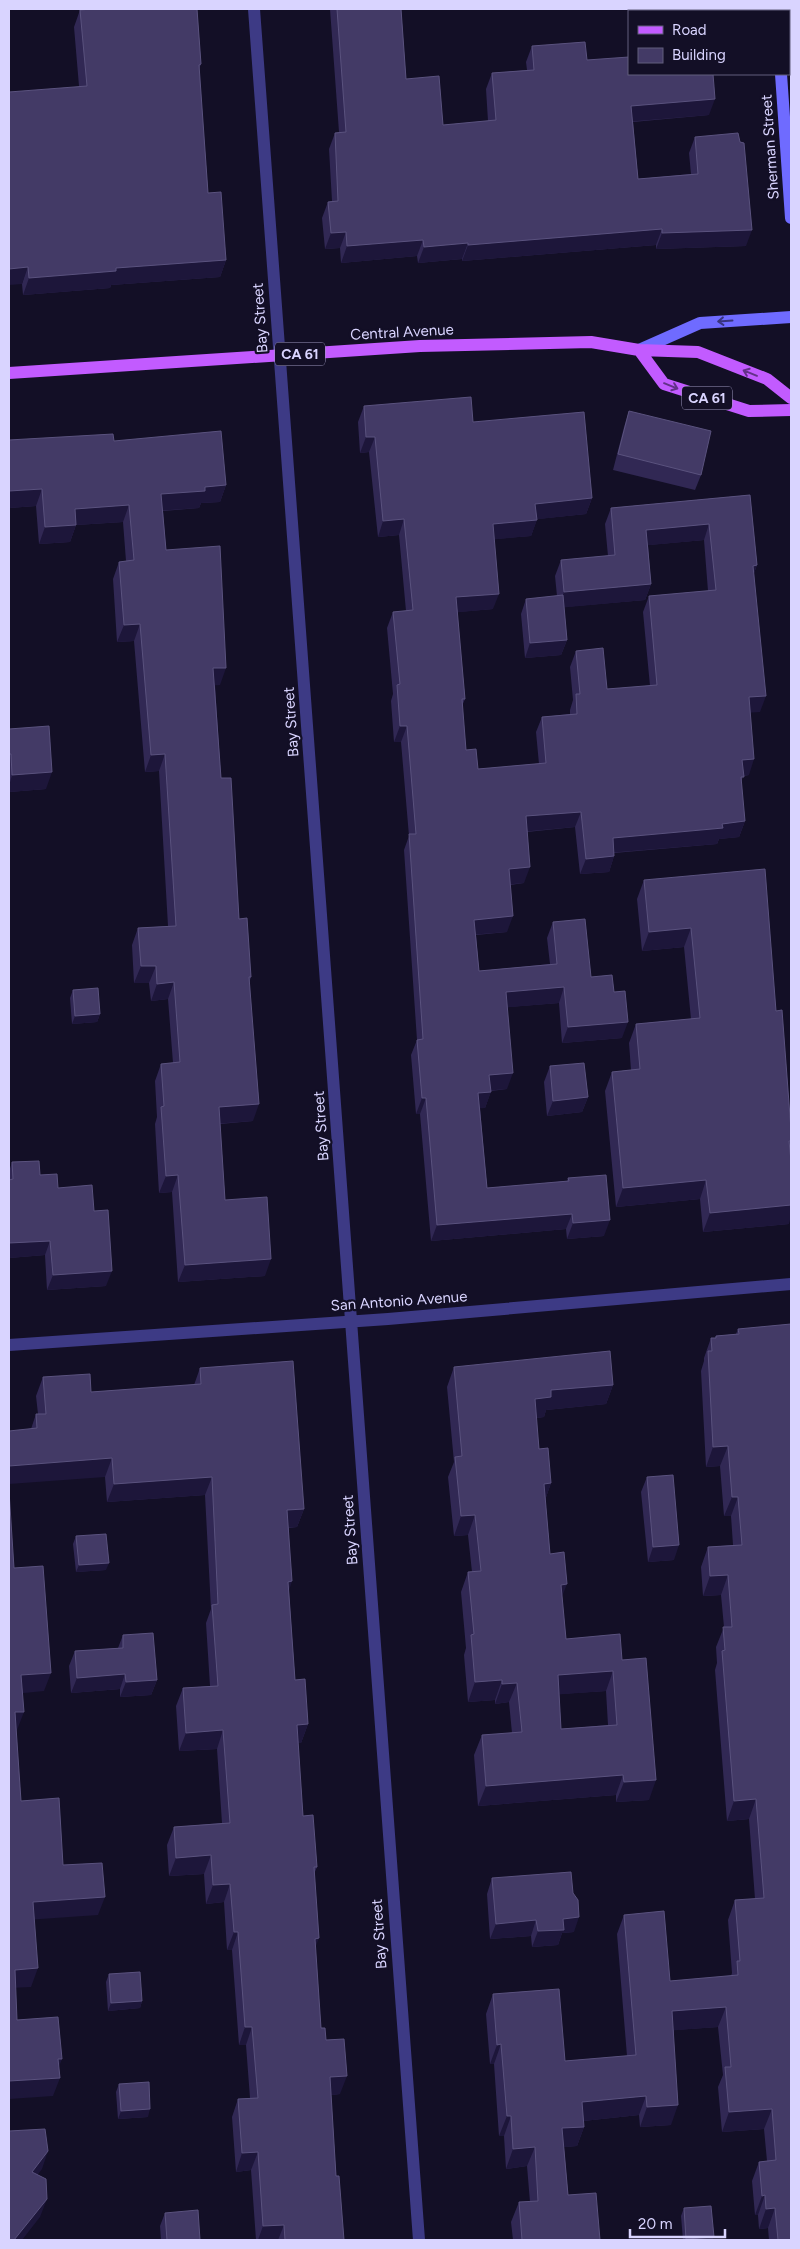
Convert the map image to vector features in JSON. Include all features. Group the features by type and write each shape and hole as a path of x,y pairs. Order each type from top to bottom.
{"main road":[{"name":"Central Avenue","path":"9,373 420,346 591,342 639,350"},
{"name":"CA 61","path":"639,350 698,352 767,379 791,398"},
{"name":"CA 61","path":"639,350 664,384 749,411 791,410"}],"street":[{"name":"Bay Street","path":"254,9 419,2240"},
{"name":"Sherman Street","path":"781,75 791,218"},
{"path":"639,350 700,323 791,317"},
{"name":"San Antonio Avenue","path":"9,1345 352,1322 791,1284"}],"building":[{"path":"197,9 208,193 221,192 226,260 116,268 116,271 29,278 28,267 9,269 9,92 87,86 80,10"},
{"path":"337,9 401,9 406,79 439,76 443,125 496,120 492,73 534,70 532,46 585,42 587,60 628,57 628,75 713,75 715,99 631,106 638,179 698,174 695,137 738,133 740,142 744,143 752,230 662,233 662,229 468,245 468,243 424,247 423,240 347,246 346,232 331,233 328,202 338,201 335,133 346,132"},
{"path":"645,9 708,9 708,10"},
{"path":"471,397 473,422 584,412 592,498 535,504 537,520 493,524 499,594 456,597 465,699 462,699 466,750 476,749 478,769 546,763 542,717 577,714 576,694 580,694 576,651 603,648 607,689 657,685 649,596 716,590 709,524 646,530 651,584 564,592 561,560 615,555 611,508 750,495 757,565 753,566 766,696 749,697 754,759 742,760 744,777 741,777 745,821 722,824 723,828 613,838 614,856 586,859 581,812 526,816 530,867 509,869 513,916 474,920 479,971 557,964 553,922 585,919 591,977 612,975 614,992 625,991 628,1022 568,1027 564,987 506,992 513,1073 489,1075 491,1092 478,1093 487,1188 569,1181 568,1178 606,1175 610,1220 573,1223 572,1214 437,1225 426,1098 422,1098 417,1040 423,1039 409,834 416,834 407,726 400,726 397,685 400,684 393,612 413,610 404,519 383,521 375,437 366,437 364,406"},
{"path":"629,411 711,431 701,475 618,454"},
{"path":"221,431 226,485 205,487 205,491 161,494 166,550 220,546 226,668 213,668 221,778 231,778 239,919 247,918 251,977 249,977 259,1104 219,1107 225,1200 267,1197 271,1259 185,1265 178,1175 166,1176 161,1107 164,1106 161,1064 180,1062 174,982 157,984 156,966 141,966 138,928 176,926 165,754 151,755 140,624 124,625 119,562 134,560 129,505 75,509 76,525 45,527 42,489 9,491 9,440 113,434 114,441"},
{"path":"563,595 567,640 530,643 526,599"},
{"path":"49,726 52,772 12,775 11,754 9,754 9,729"},
{"path":"765,869 776,1011 782,1010 791,1130 791,1141 789,1141 791,1205 710,1213 706,1180 623,1188 612,1072 640,1069 636,1024 700,1018 691,928 649,932 644,880"},
{"path":"98,988 100,1014 75,1016 73,990"},
{"path":"584,1063 588,1097 553,1101 550,1066"},
{"path":"39,1161 40,1175 57,1174 58,1188 92,1185 94,1211 108,1210 112,1271 53,1275 50,1241 9,1243 9,1180 13,1179 12,1162"},
{"path":"791,1324 791,2240 778,2240 775,2208 766,2209 765,2195 762,2196 759,2162 776,2160 772,2109 729,2112 725,2067 731,2067 726,2007 672,2011 678,2105 647,2107 646,2096 582,2102 584,2127 562,2128 568,2195 596,2193 600,2240 522,2240 519,2202 538,2201 535,2147 513,2149 511,2116 507,2116 501,2044 497,2045 493,1994 559,1989 565,2061 636,2055 624,1915 664,1911 670,1981 738,1975 737,1961 740,1961 735,1900 764,1898 756,1799 734,1801 722,1651 725,1650 723,1627 732,1627 728,1575 710,1576 708,1547 742,1545 738,1497 732,1497 728,1446 713,1447 708,1351 712,1351 711,1338 716,1338 716,1336 739,1334 738,1329"},
{"path":"610,1351 613,1385 551,1390 551,1397 535,1399 539,1449 548,1448 551,1483 544,1484 550,1554 564,1552 567,1584 561,1585 566,1639 620,1634 622,1660 646,1658 656,1780 624,1782 623,1775 486,1786 482,1735 522,1732 517,1683 502,1684 502,1680 475,1682 471,1635 474,1634 468,1572 481,1571 475,1515 461,1516 455,1457 462,1456 454,1367","holes":["613,1671 617,1725 561,1729 558,1675"]},
{"path":"293,1361 304,1509 287,1510 292,1581 288,1582 295,1680 305,1679 308,1724 297,1725 303,1816 313,1815 317,1867 314,1867 319,1938 315,1939 321,2028 325,2028 326,2040 344,2039 347,2076 330,2077 336,2176 339,2176 344,2240 285,2240 284,2225 263,2226 258,2152 242,2153 238,2099 258,2098 252,2027 245,2027 238,1932 234,1932 230,1884 213,1885 211,1855 176,1858 174,1827 230,1823 223,1730 186,1733 183,1688 218,1686 212,1605 218,1604 212,1477 114,1484 112,1458 9,1466 9,1431 37,1428 36,1414 46,1414 43,1377 90,1374 91,1392 201,1384 200,1368"},
{"path":"673,1475 679,1545 653,1547 647,1477"},
{"path":"9,1491 14,1568 43,1566 51,1673 21,1675 24,1712 15,1712 21,1801 59,1798 63,1865 102,1863 105,1897 33,1902 38,1968 15,1970 17,2020 58,2017 62,2059 58,2059 60,2078 9,2081"},
{"path":"106,1534 109,1563 79,1565 76,1536"},
{"path":"153,1633 157,1680 126,1682 125,1674 77,1678 75,1651 123,1648 123,1635"},
{"path":"571,1872 573,1893 578,1900 579,1917 563,1919 564,1930 538,1931 536,1920 496,1924 492,1878"},
{"path":"140,1972 142,2001 111,2003 109,1974"},
{"path":"149,2082 150,2109 121,2111 119,2084"},
{"path":"45,2129 48,2151 32,2172 46,2179 47,2199 14,2240 9,2240 9,2131"},
{"path":"711,2206 714,2237 686,2239 684,2208"},
{"path":"198,2210 200,2240 167,2240 165,2213"}]}
